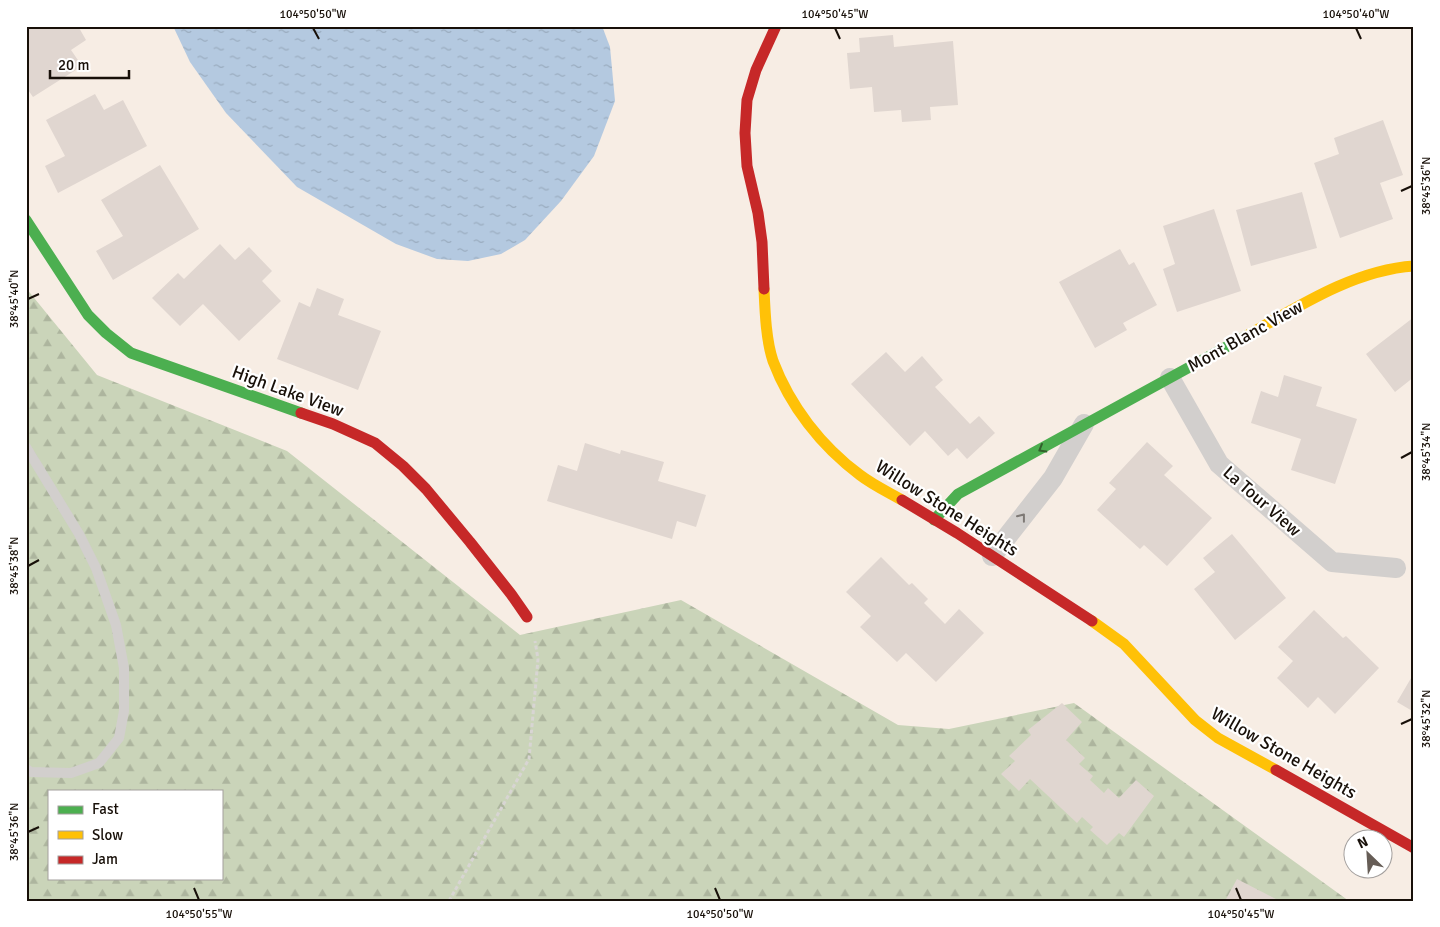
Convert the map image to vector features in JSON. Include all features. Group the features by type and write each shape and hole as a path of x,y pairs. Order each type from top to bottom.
{"street":[{"name":"Willow Stone Heights","path":"776,26 756,70 747,100 745,133 747,166 758,213 762,242 766,322 773,360 788,393 805,421 835,455 861,476 992,556 1091,620 1124,644 1195,720 1218,738 1414,848"},
{"name":"High Lake View","path":"26,220 88,315 106,334 131,353 333,424 375,443 403,466 426,489 470,542 527,617"},
{"name":"Mont Blanc View","path":"934,520 958,494 1320,294 1363,277 1406,266 1414,266"},
{"name":"La Tour View","path":"1170,378 1219,464 1332,562 1396,568"},
{"path":"992,556 1053,478 1084,424"}],"lane":[{"path":"26,447 79,534 96,568 116,625 124,668 124,712 119,738 99,763 71,773 32,772 26,769"}],"path":[{"path":"449,901 529,759 538,659 527,617"}],"green space":[{"path":"26,288 97,375 287,451 520,635 681,600 898,725 949,729 1074,703 1349,901 26,901"}],"water":[{"path":"173,26 602,26 610,47 615,101 594,156 561,201 525,240 501,254 468,261 437,259 396,244 297,187 226,113 190,62"}],"building":[{"path":"26,26 78,26 86,40 71,50 82,66 33,97 26,87"},
{"path":"893,35 894,47 953,41 958,105 930,107 931,120 902,122 901,110 874,112 872,87 850,89 847,53 860,52 859,38"},
{"path":"95,94 104,110 123,100 147,146 58,193 45,166 65,156 46,120"},
{"path":"1383,120 1403,175 1380,183 1393,219 1340,238 1314,163 1339,154 1334,138"},
{"path":"160,165 199,229 113,280 96,251 123,236 101,200"},
{"path":"1302,192 1317,248 1251,266 1236,210"},
{"path":"1214,209 1241,291 1177,312 1163,269 1175,264 1163,226"},
{"path":"220,244 235,260 249,247 272,271 262,281 281,301 239,341 203,304 180,326 152,298 178,273 184,279"},
{"path":"1120,249 1129,265 1134,262 1157,305 1123,323 1127,330 1095,348 1059,282"},
{"path":"317,288 344,299 338,315 381,331 358,390 277,359 299,302 310,307"},
{"path":"1414,317 1414,377 1395,392 1366,354"},
{"path":"886,352 905,372 922,356 943,380 935,387 970,424 979,416 995,433 967,459 957,448 948,456 925,431 910,446 851,384"},
{"path":"1284,375 1322,387 1316,406 1357,419 1335,484 1291,470 1301,439 1251,423 1261,391 1278,397"},
{"path":"1147,442 1173,466 1164,475 1212,518 1167,566 1144,545 1140,549 1097,510 1116,489 1109,483"},
{"path":"585,443 620,454 621,450 664,462 658,481 706,495 696,527 677,521 672,539 547,501 558,465 577,471"},
{"path":"1232,534 1286,598 1235,640 1194,589 1215,572 1203,558"},
{"path":"881,557 909,585 912,583 928,599 924,603 945,624 959,609 984,633 936,682 906,653 897,662 860,627 871,616 846,592"},
{"path":"1314,610 1343,638 1346,636 1379,668 1335,714 1318,697 1308,708 1277,678 1293,661 1278,647"},
{"path":"1414,673 1414,712 1397,702"},
{"path":"1062,703 1082,722 1066,740 1085,758 1079,764 1093,776 1090,780 1104,793 1108,788 1119,798 1136,780 1154,796 1124,837 1119,833 1107,845 1090,830 1093,827 1082,817 1077,823 1030,779 1019,791 1001,774 1015,761 1009,756 1031,735 1028,730"},
{"path":"1237,879 1280,901 1225,901"}],"traffic: fast":[{"path":"26,220 88,315 106,333 131,353 301,413"},
{"path":"934,520 958,494 1248,335"}],"traffic: slow":[{"path":"1248,335 1307,301 1349,282 1370,274 1414,266"},
{"path":"764,289 766,326 771,353 788,394 808,424 832,451 860,475 902,500"},
{"path":"1092,621 1124,644 1195,720 1218,738 1276,770"}],"traffic: jam":[{"path":"764,289 762,242 758,213 747,166 745,133 747,100 756,70 776,26"},
{"path":"301,413 333,424 375,443 403,466 426,489 470,542 527,617"},
{"path":"902,500 957,533 1092,621"},
{"path":"1276,770 1414,848"}]}
